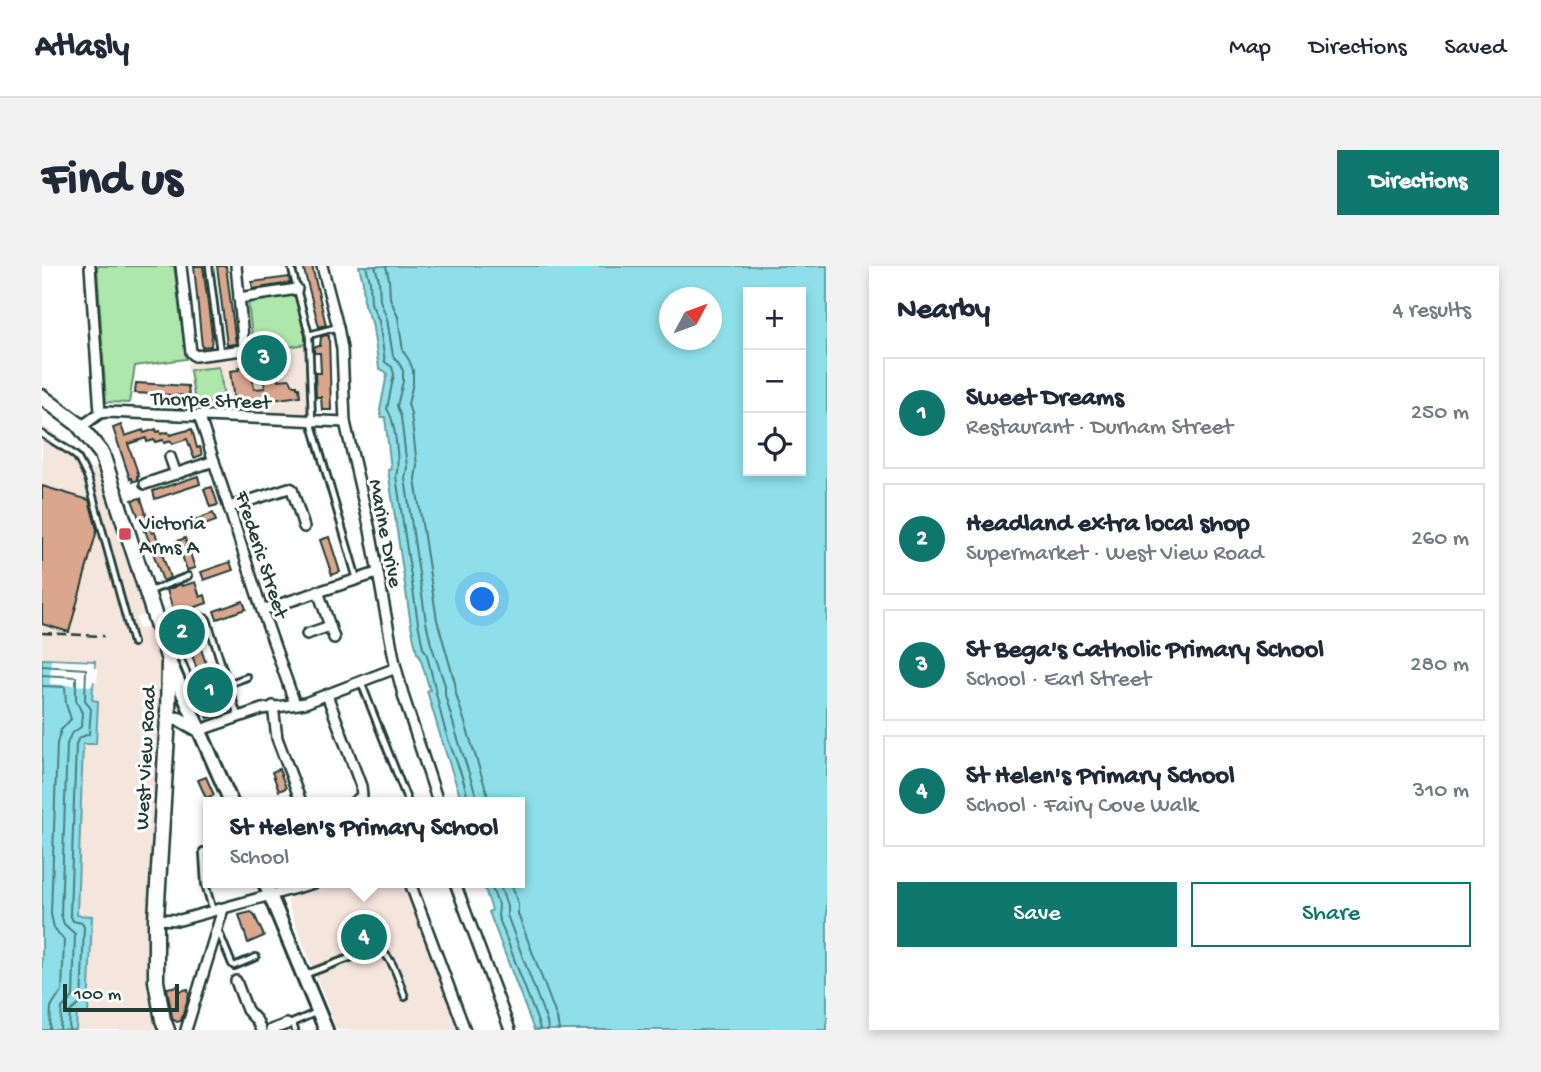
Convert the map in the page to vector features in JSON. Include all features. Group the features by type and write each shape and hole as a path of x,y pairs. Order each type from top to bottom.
{"main road":[{"name":"West View Road","path":"42,397 81,427 102,454 169,660 170,682 156,919 156,981 167,1030"}],"street":[{"path":"81,427 100,413 90,266"},
{"path":"181,266 191,352 195,356 244,348 236,266"},
{"name":"Marine Drive","path":"322,266 342,349 345,422 396,668 436,797"},
{"path":"239,298 297,289"},
{"name":"Thorpe Street","path":"100,413 345,422"},
{"name":"Frederic Street","path":"199,415 295,704"},
{"path":"170,457 176,474"},
{"path":"145,484 214,461"},
{"path":"229,507 289,488 292,489 304,527"},
{"path":"262,610 377,573"},
{"path":"318,592 334,638"},
{"path":"307,634 330,626"},
{"path":"169,660 229,797"},
{"path":"168,718 179,719 200,730 273,706 295,704 327,695 396,668"},
{"path":"327,695 361,786 361,797"},
{"path":"273,706 277,738 298,797"},
{"path":"412,888 465,1030"},
{"path":"457,888 510,1030"},
{"path":"156,919 180,920 218,910 268,889 326,1030"},
{"path":"186,1030 217,929 218,910"},
{"path":"236,981 247,1010 261,1030"},
{"path":"271,1030 291,1027"}],"lane":[{"path":"209,266 220,353"},
{"path":"291,266 309,335 312,421 356,579"},
{"path":"309,335 338,327"},
{"path":"42,434 77,457 88,478 133,643"},
{"path":"147,592 188,576"},
{"path":"191,710 197,703 197,698 176,648 161,636 205,617 238,716"},
{"path":"228,684 247,677"},
{"path":"361,682 406,797"},
{"path":"207,888 218,910"},
{"path":"217,929 232,964 256,957"},
{"path":"303,975 376,948 382,950 388,958 405,998"},
{"path":"291,1027 292,1023 319,1012"}],"shaded area":[{"path":"296,294 307,344 310,414 194,408 187,363 253,353 248,302"},
{"path":"42,425 80,451 91,470 99,467 147,614 136,618 139,629 149,626 160,663 160,712 147,924 150,999 158,1030 42,1030"},
{"path":"326,888 410,888 462,1030 337,1030 287,902 290,897"}],"green space":[{"path":"97,266 174,266 186,359 135,366 129,403 106,402"},
{"path":"297,294 309,338 305,341 306,344 254,353 248,302"},
{"path":"219,367 225,403 195,402 190,370"}],"water":[{"path":"359,266 827,266 827,1030 534,1030 489,912 492,910 485,888 525,888 525,797 460,797 441,738 411,625 388,470 391,469 385,417 381,417 380,410 387,374 379,368 372,322 364,305"},
{"path":"42,659 95,661 92,700 98,701 96,744 83,744 77,915 92,916 88,1014 77,1013 76,1030 42,1030"}],"pier":[{"path":"51,660 94,662 94,668 98,668 97,681 93,681 92,686 50,684"}],"building":[{"path":"194,266 203,266 211,346 202,347"},
{"path":"217,266 226,266 236,344 227,345"},
{"path":"303,266 312,266 326,325 319,327"},
{"path":"289,277 290,283 253,289 252,282"},
{"path":"329,336 331,410 322,410 321,397 316,397 315,373 321,373 320,353 314,353 314,347 320,346 321,337"},
{"path":"248,366 254,389 265,388 263,372 277,370 278,380 290,379 293,385 299,388 300,396 258,402 258,398 234,401 230,371"},
{"path":"136,383 188,386 189,396 135,393"},
{"path":"121,425 125,436 143,430 144,433 156,429 161,434 168,432 170,435 192,429 197,448 200,447 202,455 194,458 187,439 172,444 171,441 164,443 163,440 147,442 146,438 128,444 139,476 138,480 133,482 113,428"},
{"path":"198,476 200,484 155,499 153,491"},
{"path":"42,486 89,500 97,530 69,632 42,624"},
{"path":"212,487 218,505 210,507 204,489"},
{"path":"141,498 170,578 163,581 132,500"},
{"path":"213,513 216,521 187,531 184,524"},
{"path":"329,537 340,572 332,575 320,540"},
{"path":"185,538 195,568 187,570 177,541"},
{"path":"230,562 233,570 204,580 201,572"},
{"path":"195,582 200,597 205,595 207,603 184,611 186,617 176,620 167,590"},
{"path":"243,601 246,609 217,619 214,611"},
{"path":"189,626 194,642 198,640 219,702 225,700 229,711 208,718 204,707 208,705 203,688 188,643 184,644 179,630"},
{"path":"279,769 286,788 279,791 272,772"},
{"path":"206,777 214,795 206,797 198,780"},
{"path":"251,912 264,936 248,943 239,915"},
{"path":"178,986 179,991 188,989 189,995 181,1021 177,1022 172,1017 167,988"}],"railway":[{"path":"42,633 104,636"}],"place":[{"name":"St Bega's Catholic Primary School","path":"264,358"},
{"name":"Victoria Arms A","path":"125,534"},
{"name":"Headland extra local shop","path":"182,632"},
{"name":"Sweet Dreams","path":"210,690"},
{"name":"St Helen's Primary School","path":"364,937"}]}
